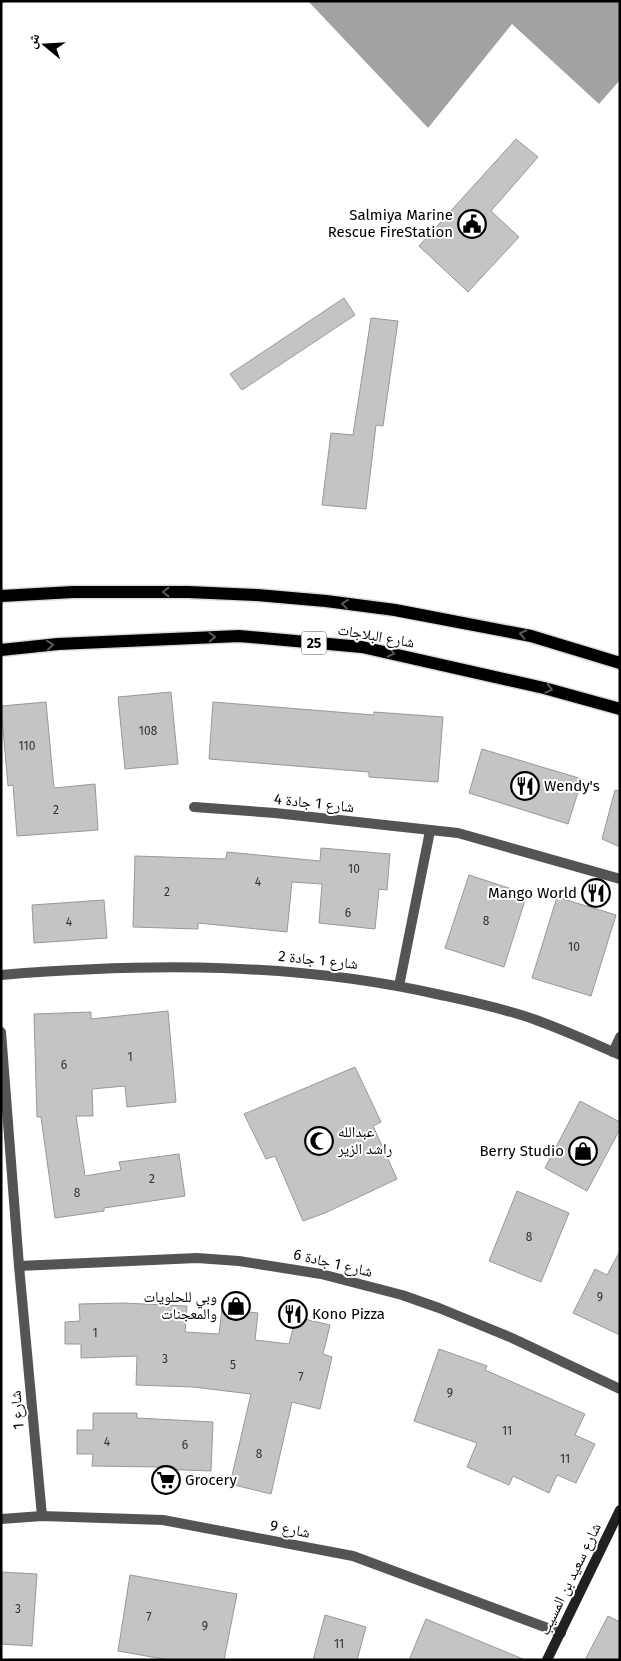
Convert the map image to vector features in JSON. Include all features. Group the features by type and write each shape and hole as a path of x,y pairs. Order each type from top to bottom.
{"main road":[{"name":"شارع البلاجات","path":"1,596 73,592 188,592 326,601 414,613 531,636 620,663"},
{"name":"شارع البلاجات","path":"1,650 58,644 239,636 362,647 544,688 620,710"}],"street":[{"name":"شارع 1 جادة 4","path":"194,807 275,813 458,833 620,879"},
{"path":"399,986 430,831"},
{"name":"شارع 1 جادة 2","path":"1,975 131,967 239,968 319,974 399,986 468,1001 536,1020 616,1054"},
{"name":"شارع 1","path":"1,1032 42,1516"},
{"path":"616,1054 620,1037"},
{"name":"شارع 1 جادة 6","path":"20,1266 197,1258 321,1274 402,1295 439,1308 512,1338 620,1389"},
{"name":"شارع سعيد بن المسيب","path":"547,1660 562,1633 620,1510"},
{"name":"شارع 9","path":"1,1519 42,1516 163,1520 353,1556 562,1633"}],"shaded area":[{"path":"308,1 620,1 620,80 599,104 512,24 428,128"}],"building":[{"name":"Salmiya Marine Rescue FireStation","path":"516,139 538,157 491,211 519,237 468,292 419,246"},
{"path":"344,298 355,315 242,390 230,374"},
{"path":"371,318 398,321 383,426 376,425 366,509 322,505 331,433 353,435"},
{"path":"171,692 178,764 125,769 118,697"},
{"path":"46,702 54,788 95,784 98,830 17,836 13,785 8,786 1,706"},
{"path":"213,702 374,715 374,712 443,717 438,782 369,777 369,772 209,759"},
{"name":"Wendy's","path":"482,749 582,779 568,824 469,793"},
{"path":"615,790 620,791 620,847 602,839"},
{"path":"321,848 390,854 387,890 379,889 375,929 319,923 322,884 292,882 287,932 198,923 198,929 133,927 135,856 226,859 227,852 320,861"},
{"path":"469,875 527,894 504,967 445,948"},
{"path":"557,897 616,915 591,996 532,978"},
{"path":"104,900 107,938 34,943 32,905"},
{"path":"168,1011 176,1102 127,1107 125,1086 92,1089 93,1116 76,1116 85,1176 121,1170 119,1162 179,1154 185,1196 104,1208 104,1211 55,1218 41,1117 37,1117 34,1014 91,1012 91,1019"},
{"name":"عبدالله راشد الزير","path":"355,1067 381,1122 373,1126 397,1179 325,1213 303,1221 275,1156 266,1159 244,1114"},
{"path":"580,1101 620,1122 620,1129 587,1191 545,1168"},
{"path":"517,1191 569,1213 541,1282 489,1261"},
{"path":"620,1251 620,1335 573,1313 595,1269 607,1275"},
{"path":"123,1303 187,1306 185,1332 219,1334 222,1309 258,1313 255,1340 289,1344 296,1317 330,1325 323,1354 332,1357 320,1409 292,1402 271,1494 230,1484 251,1394 193,1387 136,1385 137,1356 81,1358 81,1344 65,1344 65,1322 80,1321 79,1304"},
{"path":"439,1349 487,1366 485,1370 585,1414 575,1435 595,1444 576,1483 557,1475 549,1493 513,1476 509,1485 467,1467 477,1443 414,1421"},
{"path":"93,1413 137,1413 137,1418 213,1422 211,1471 158,1469 158,1467 92,1466 93,1454 77,1454 77,1430 93,1430"},
{"path":"1,1572 37,1574 32,1646 1,1644"},
{"path":"130,1575 237,1594 224,1660 169,1660 118,1651"},
{"path":"325,1615 366,1627 357,1660 313,1660"},
{"path":"608,1616 620,1622 620,1660 585,1660"},
{"path":"426,1619 523,1659 409,1660"}],"place":[{"name":"Salmiya Marine Rescue FireStation","path":"472,224"},
{"name":"Wendy's","path":"525,786"},
{"name":"Mango World","path":"596,893"},
{"name":"عبدالله راشد الزير","path":"319,1141"},
{"name":"Berry Studio","path":"583,1151"},
{"name":"وبي للحلويات والمعجنات","path":"236,1306"},
{"name":"Kono Pizza","path":"293,1314"},
{"name":"Grocery","path":"166,1480"}]}
